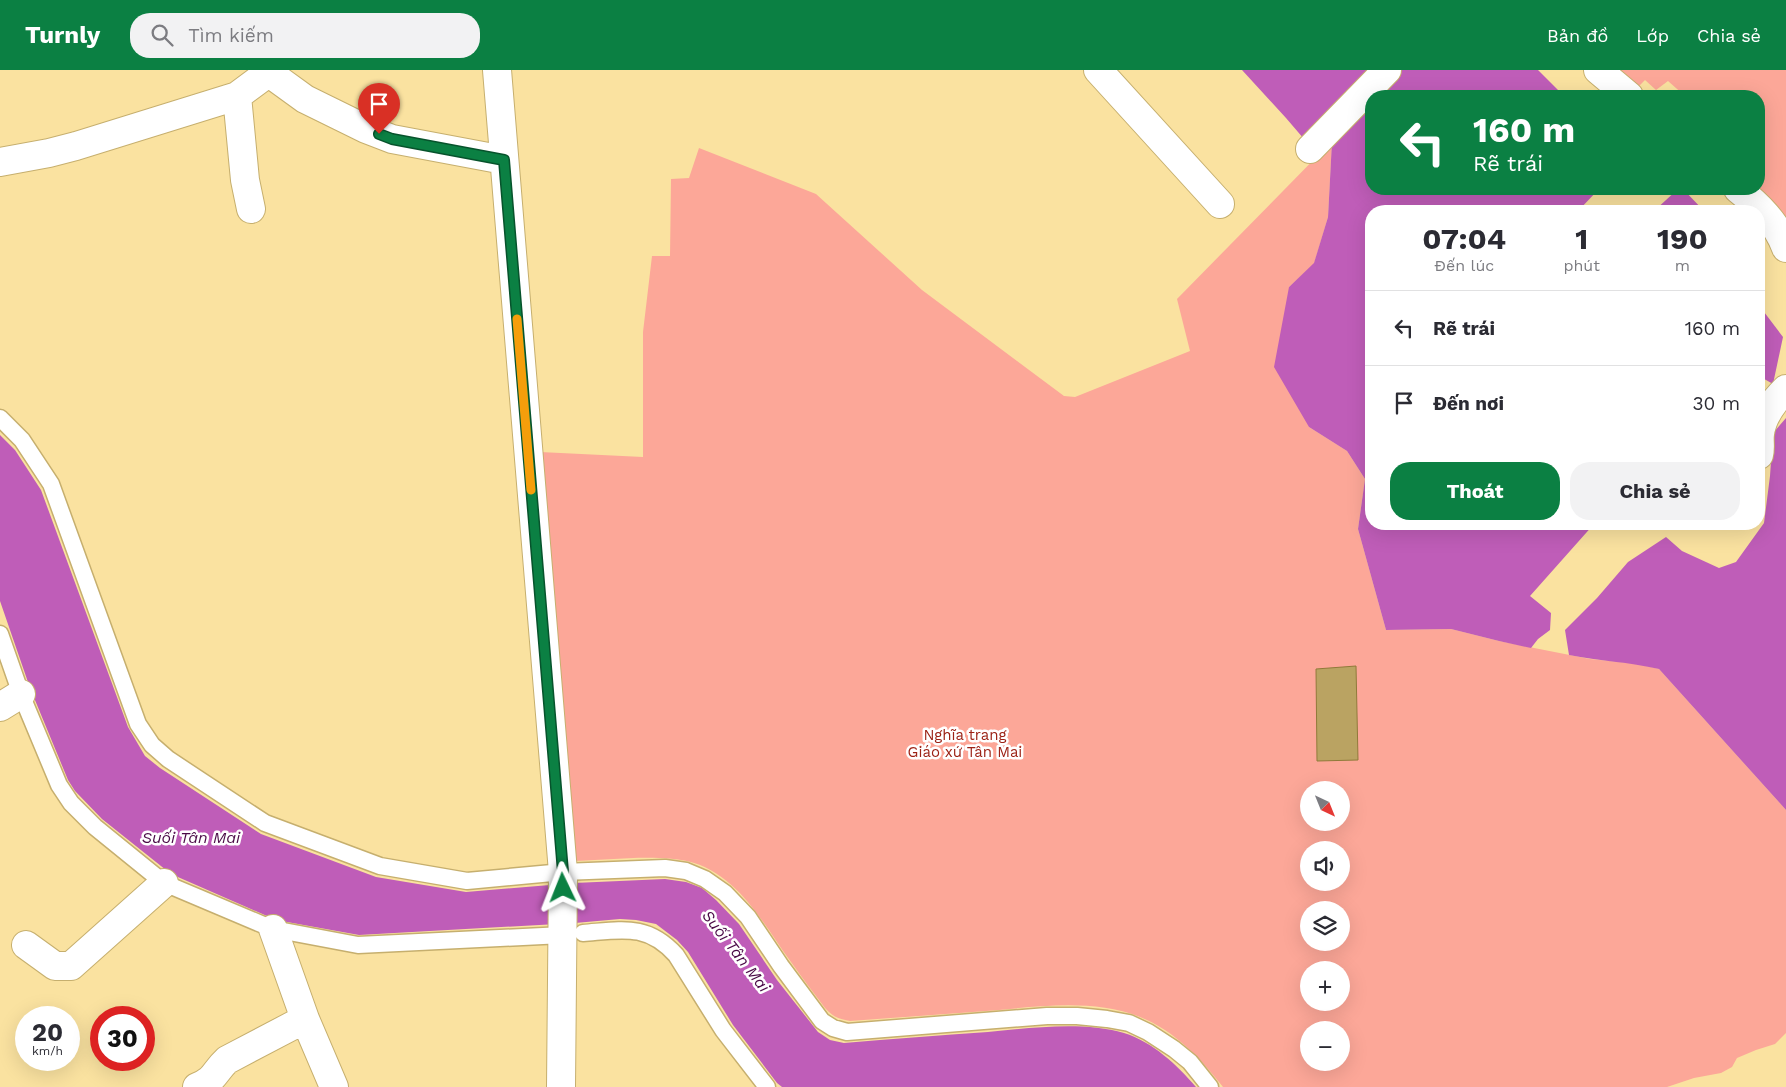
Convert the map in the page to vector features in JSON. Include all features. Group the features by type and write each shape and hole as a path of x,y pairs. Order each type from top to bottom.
{"street":[{"path":"497,70 563,872 573,934 561,1087"},
{"path":"1098,70 1220,204"},
{"path":"1368,90 1387,70"},
{"path":"1598,70 1622,90"},
{"path":"0,162 48,154 238,96 267,72 305,99 366,129 392,139 504,160"},
{"path":"1310,149 1365,93"},
{"path":"238,96 245,180 251,209"},
{"path":"1744,195 1755,205"},
{"path":"1765,214 1782,235 1786,248"},
{"path":"1765,416 1776,399 1786,390"},
{"path":"26,945 55,966 72,966 164,883"},
{"path":"273,929 306,1019 334,1087"},
{"path":"197,1087 213,1078 220,1066 227,1060 306,1019"}],"lane":[{"path":"0,418 22,440 51,484 138,724 152,745 168,759 265,823 380,866 467,881 563,872 665,868 686,871 706,879 725,893 748,917 808,1003 822,1021 833,1028 846,1032 1047,1016 1107,1019 1129,1023 1168,1045 1190,1062 1210,1087"},
{"path":"0,634 10,700 59,785 71,803 95,827 164,883 273,929 358,945 635,930 654,936 668,946 676,955 723,1030 767,1087"}],"green space":[{"path":"1614,70 1786,70 1786,222 1764,195 1765,90 1678,90 1668,81 1656,90 1645,80 1636,89"},
{"name":"Nghĩa trang Giáo xứ Tân Mai","path":"1332,141 1328,217 1314,264 1289,287 1309,427 1347,451 1365,479 1358,529 1386,630 1451,629 1499,641 1590,659 1639,664 1659,669 1786,810 1786,1033 1775,1044 1737,1058 1732,1067 1721,1073 1694,1078 1667,1087 1223,1087 1186,1046 1164,1030 1140,1017 1102,1007 1064,1005 850,1021 839,1018 825,1008 748,902 721,876 705,867 675,859 646,858 573,861 540,452 643,457 643,332 652,256 670,256 671,179 689,178 699,148 816,194 922,290 1064,396 1075,397 1190,351 1177,299"}],"water":[{"path":"1242,70 1373,70 1304,139"},
{"path":"1400,70 1538,70 1558,90 1381,90"},
{"path":"1365,106 1365,195 1593,195 1584,205 1365,205 1365,479 1347,451 1309,427 1274,367 1289,287 1314,263 1328,217 1332,141"},
{"path":"1671,195 1689,195 1698,205 1661,205"},
{"path":"1765,313 1783,337 1773,384 1765,379"},
{"path":"1786,418 1786,810 1659,669 1569,655 1565,630 1597,598 1628,562 1666,537 1682,551 1719,568 1736,562 1759,530 1765,530 1773,433"},
{"name":"Suối Tân Mai","path":"0,435 15,450 41,490 128,727 145,756 160,768 261,834 376,877 466,892 574,883 665,879 686,882 702,888 739,924 777,980 818,1032 830,1040 844,1043 1056,1026 1108,1029 1135,1037 1155,1048 1173,1063 1196,1087 782,1087 733,1025 688,952 677,940 656,924 620,919 359,935 276,920 171,874 102,819 75,791 68,780 30,688 0,601"},
{"path":"1365,479 1365,530 1589,530 1530,596 1551,613 1550,630 1538,639 1531,648 1451,629 1386,630 1358,529"}],"building":[{"path":"1356,666 1358,760 1317,761 1316,669"}],"slow traffic":[{"path":"517,319 531,490"}],"route":[{"path":"379,134 392,139 504,160 563,888"}]}
